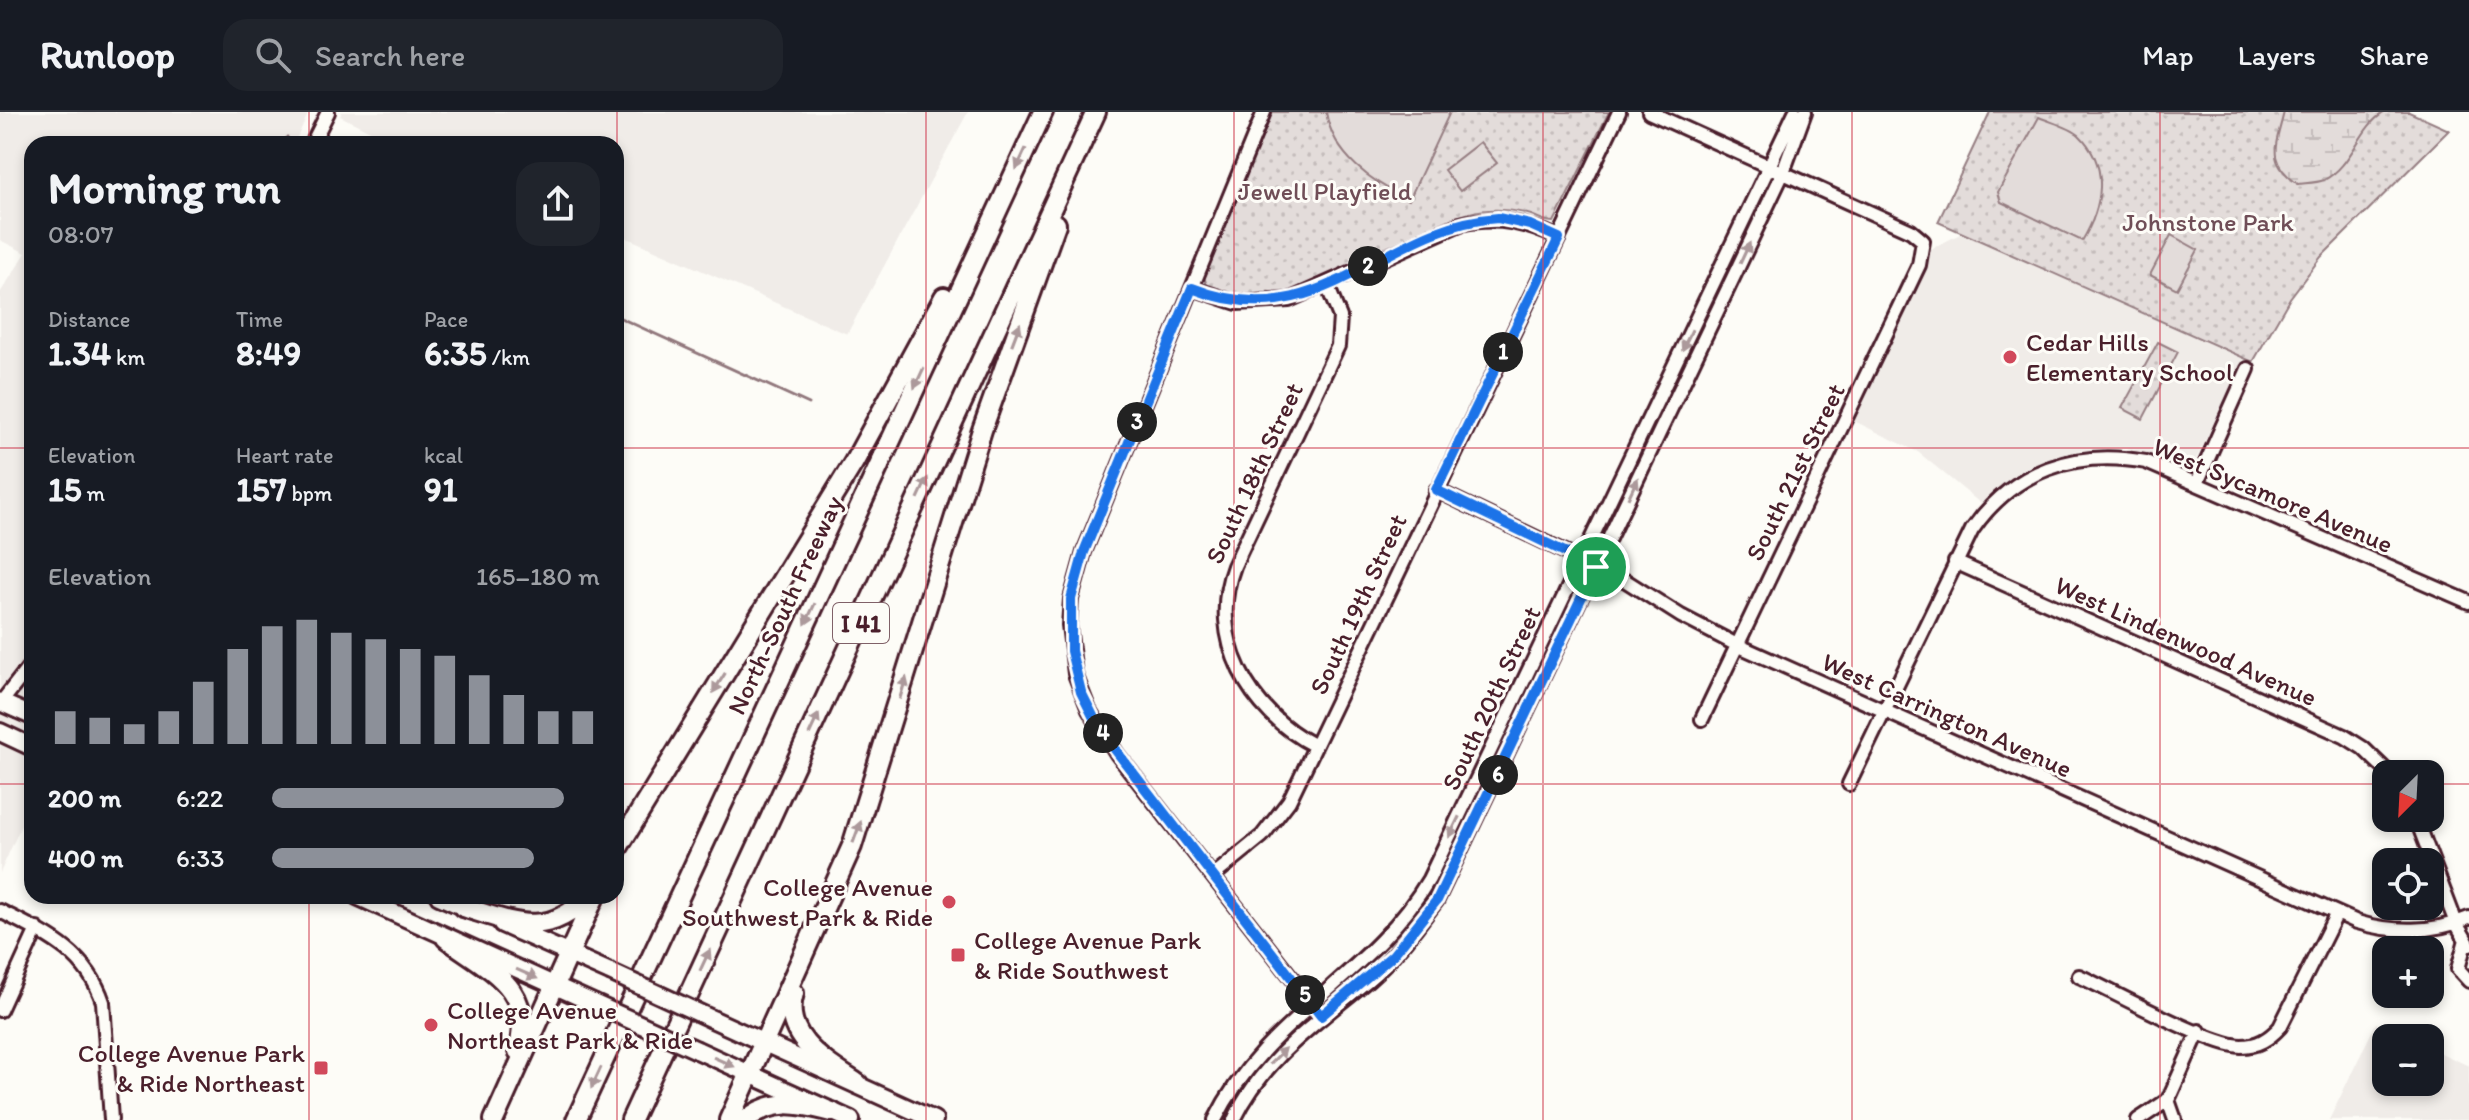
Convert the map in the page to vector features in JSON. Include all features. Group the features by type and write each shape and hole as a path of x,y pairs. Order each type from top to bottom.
{"highway":[{"name":"North-South Freeway","path":"576,1120 1043,112"},
{"name":"I 41","path":"633,1116 1096,112"},
{"path":"729,1120 806,956 866,807 982,430 1085,138"},
{"path":"624,838 854,462 998,205"},
{"path":"463,907 535,925 558,920 578,904"},
{"path":"494,1120 557,987 591,904"},
{"path":"446,938 503,981 520,1002 522,1037 507,1090"},
{"path":"806,956 791,1002 796,1031 810,1048 858,1084"},
{"path":"746,1120 764,1108 782,1103 832,1112"}],"main road":[{"path":"1,703 24,713"},
{"path":"0,732 24,743"},
{"path":"374,904 851,1120"},
{"path":"456,904 934,1120"}],"street":[{"path":"316,136 328,112"},
{"path":"1264,112 1084,552 1071,599 1069,625 1075,674 1100,730 1321,1016"},
{"name":"South 19th Street","path":"1213,876 1273,824 1289,801 1619,112"},
{"path":"1649,112 1782,175"},
{"name":"South 20th Street","path":"1215,1120 1245,1068 1312,1004 1376,950 1414,904 1795,112"},
{"name":"South 20th Street","path":"1234,1120 1263,1071 1321,1016 1393,955 1437,900 1782,175 1805,112"},
{"name":"South 21st Street","path":"1702,719 1919,265 1923,241 1911,231 1782,175"},
{"path":"1192,288 1221,299 1255,304 1289,300 1434,235 1481,219 1516,220 1559,238"},
{"name":"South 18th Street","path":"1315,746 1276,722 1248,684 1230,652 1224,608 1234,566 1338,346 1340,317 1327,285"},
{"path":"2197,483 2248,369"},
{"name":"West Sycamore Avenue","path":"1849,784 1972,530 1998,497 2019,481 2054,466 2078,459 2119,457 2146,462 2469,602"},
{"name":"West Carrington Avenue","path":"1436,490 1596,567 1737,645 2337,913 2379,929 2397,930 2456,923 2469,918"},
{"name":"West Lindenwood Avenue","path":"1955,562 2344,736 2375,760"},
{"path":"1,703 24,673"},
{"path":"2421,832 2467,944 2458,969 2469,981"},
{"path":"0,911 37,929 76,955 97,985 103,1002 111,1120"},
{"path":"2079,976 2199,1031 2241,1046 2261,1042 2272,1036 2287,1016 2337,913"},
{"path":"0,1010 37,929"},
{"path":"2138,1120 2168,1100 2199,1031"},
{"path":"2168,1100 2175,1120"}],"shaded area":[{"path":"0,112 309,112 298,136 24,136 24,252 0,240"},
{"path":"342,112 968,112 847,334 624,236 624,136 380,136 340,116"},
{"path":"1962,233 2244,359 2193,466 2125,448 2079,450 2031,465 1980,503 1918,452 1852,420 1928,263 1931,249"},
{"path":"24,256 24,819 0,873 0,293"},
{"path":"2372,1031 2372,1096 2444,1096 2444,1054 2469,1066 2469,1120 2329,1120"}],"green space":[{"name":"Jewell Playfield","path":"1272,112 1609,112 1554,222 1508,210 1470,213 1304,287 1269,296 1237,296 1207,285 1204,277"},
{"path":"1326,112 1450,112 1409,200 1381,185 1356,166 1337,142"},
{"name":"Johnstone Park","path":"1990,112 2409,112 2449,130 2321,257 2290,298 2253,362 1938,222"},
{"path":"2284,112 2385,112 2376,118 2334,174 2321,181 2298,184 2277,160 2276,144"},
{"path":"2039,117 2079,135 2096,160 2100,187 2098,201 2082,241 2001,202 1998,192"},
{"path":"1480,142 1497,163 1460,191 1444,170"},
{"path":"2171,235 2198,250 2177,289 2150,275"},
{"path":"2158,342 2178,352 2143,419 2122,408"}],"waterway":[{"path":"624,320 809,404"}],"place":[{"name":"Cedar Hills Elementary School","path":"2010,357"},
{"name":"College Avenue Southwest Park & Ride","path":"949,902"},
{"name":"College Avenue Park & Ride Southwest","path":"958,955"},
{"name":"College Avenue Northeast Park & Ride","path":"431,1025"},
{"name":"College Avenue Park & Ride Northeast","path":"321,1068"}],"route":[{"path":"1481,219 1516,220 1559,238 1436,490 1596,567 1437,900 1393,955 1321,1016 1117,754 1089,710 1075,674 1069,625 1076,575 1192,288 1237,303 1289,300 1460,224 1481,219"}]}
